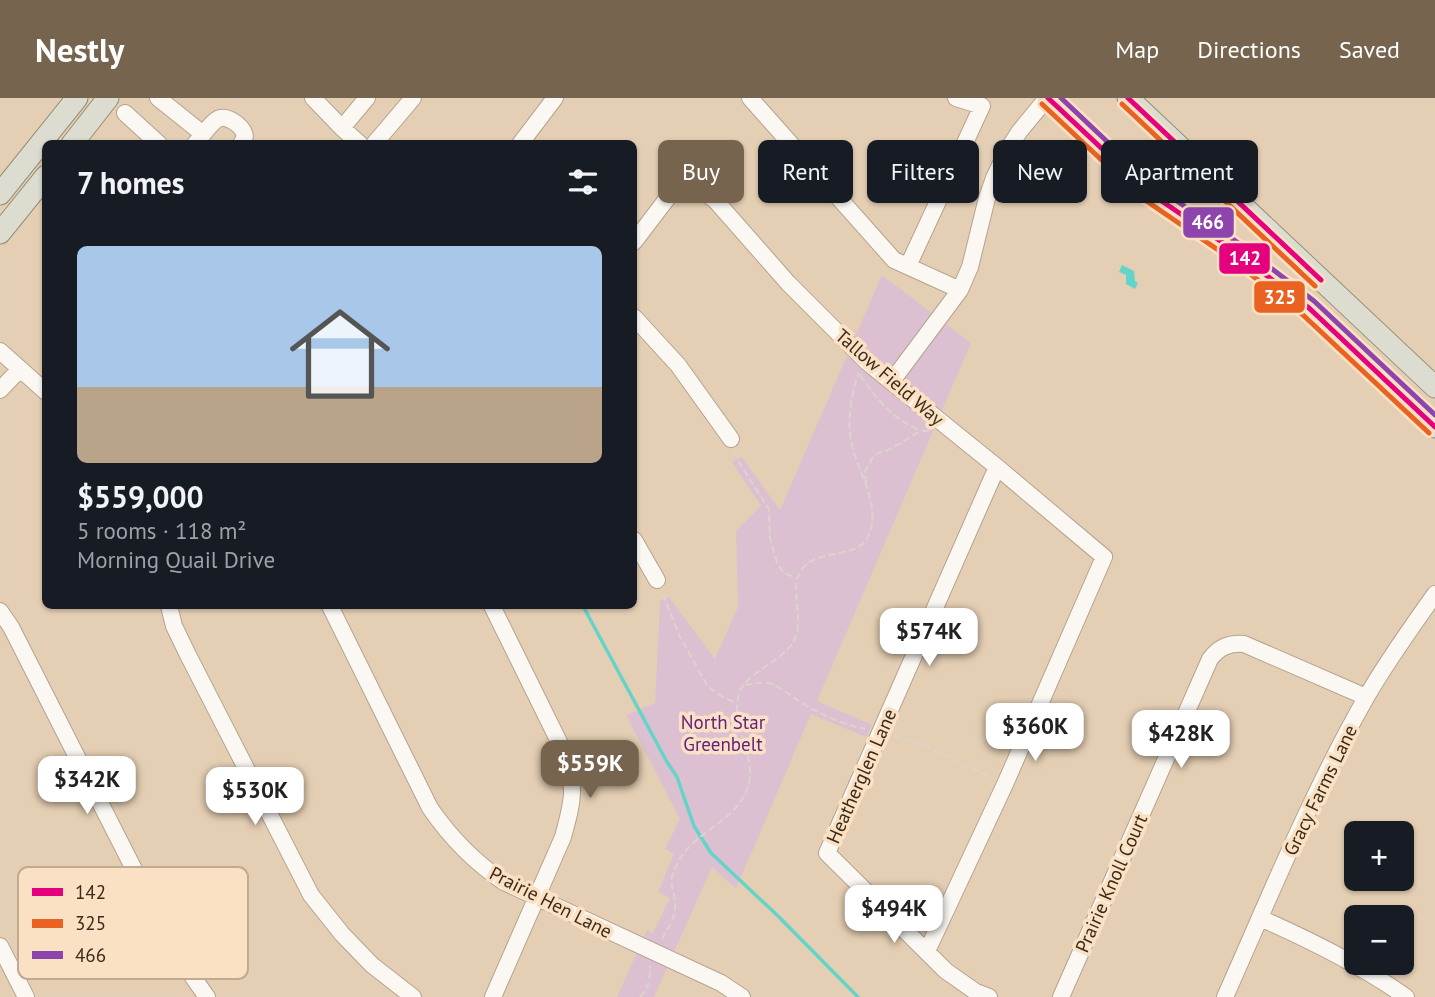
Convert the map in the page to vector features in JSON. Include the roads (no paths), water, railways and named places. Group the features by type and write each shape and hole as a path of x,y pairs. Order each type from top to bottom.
{"main road":[{"path":"43,140 77,98"},
{"path":"75,140 108,98"},
{"path":"1047,98 1101,148"},
{"path":"1128,98 1172,140"},
{"path":"0,194 42,142"},
{"path":"0,233 42,181"},
{"path":"1165,203 1232,249 1299,301 1435,427"},
{"path":"1239,203 1435,387"}],"street":[{"path":"158,98 199,139 221,118 228,119 243,131 244,140"},
{"path":"342,128 367,98"},
{"path":"377,140 413,98"},
{"path":"523,140 555,98"},
{"path":"750,98 894,260 960,290"},
{"path":"908,266 982,106 956,98"},
{"path":"891,382 960,290 970,267 994,178 1019,132 1047,98"},
{"path":"321,101 342,128 356,140"},
{"path":"125,113 155,140"},
{"name":"Tallow Field Way","path":"637,238 669,196 690,183 715,200 788,283 867,362 1104,557 1006,782 927,951"},
{"path":"637,320 678,365 731,439"},
{"path":"0,351 42,388"},
{"path":"0,390 20,369"},
{"name":"Heatherglen Lane","path":"927,951 827,853 997,467"},
{"path":"637,545 657,580"},
{"name":"Gracy Farms Lane","path":"1225,997 1314,799 1366,696 1435,594"},
{"path":"170,609 174,626 188,655 311,895 342,934 372,965 413,997"},
{"name":"Prairie Hen Lane","path":"331,609 430,808 443,827 482,867 537,899 710,978 742,997"},
{"path":"493,609 557,738 571,771 573,789 563,837 493,997"},
{"path":"0,611 11,626 133,867"},
{"name":"Prairie Knoll Court","path":"1061,997 1210,659 1216,651 1224,646 1244,644 1366,696"},
{"path":"1260,918 1378,978 1401,996"},
{"path":"0,946 6,973 26,997"},
{"path":"927,951 946,971 976,992 989,997"},
{"path":"194,979 207,997"}],"water":[{"path":"1122,265 1134,271 1135,281 1138,283 1135,289 1126,284 1126,275 1119,272"}],"waterway":[{"path":"585,609 677,777 694,826 711,853 858,997"}],"park label":[{"name":"North Star Greenbelt","path":"723,733"}]}
